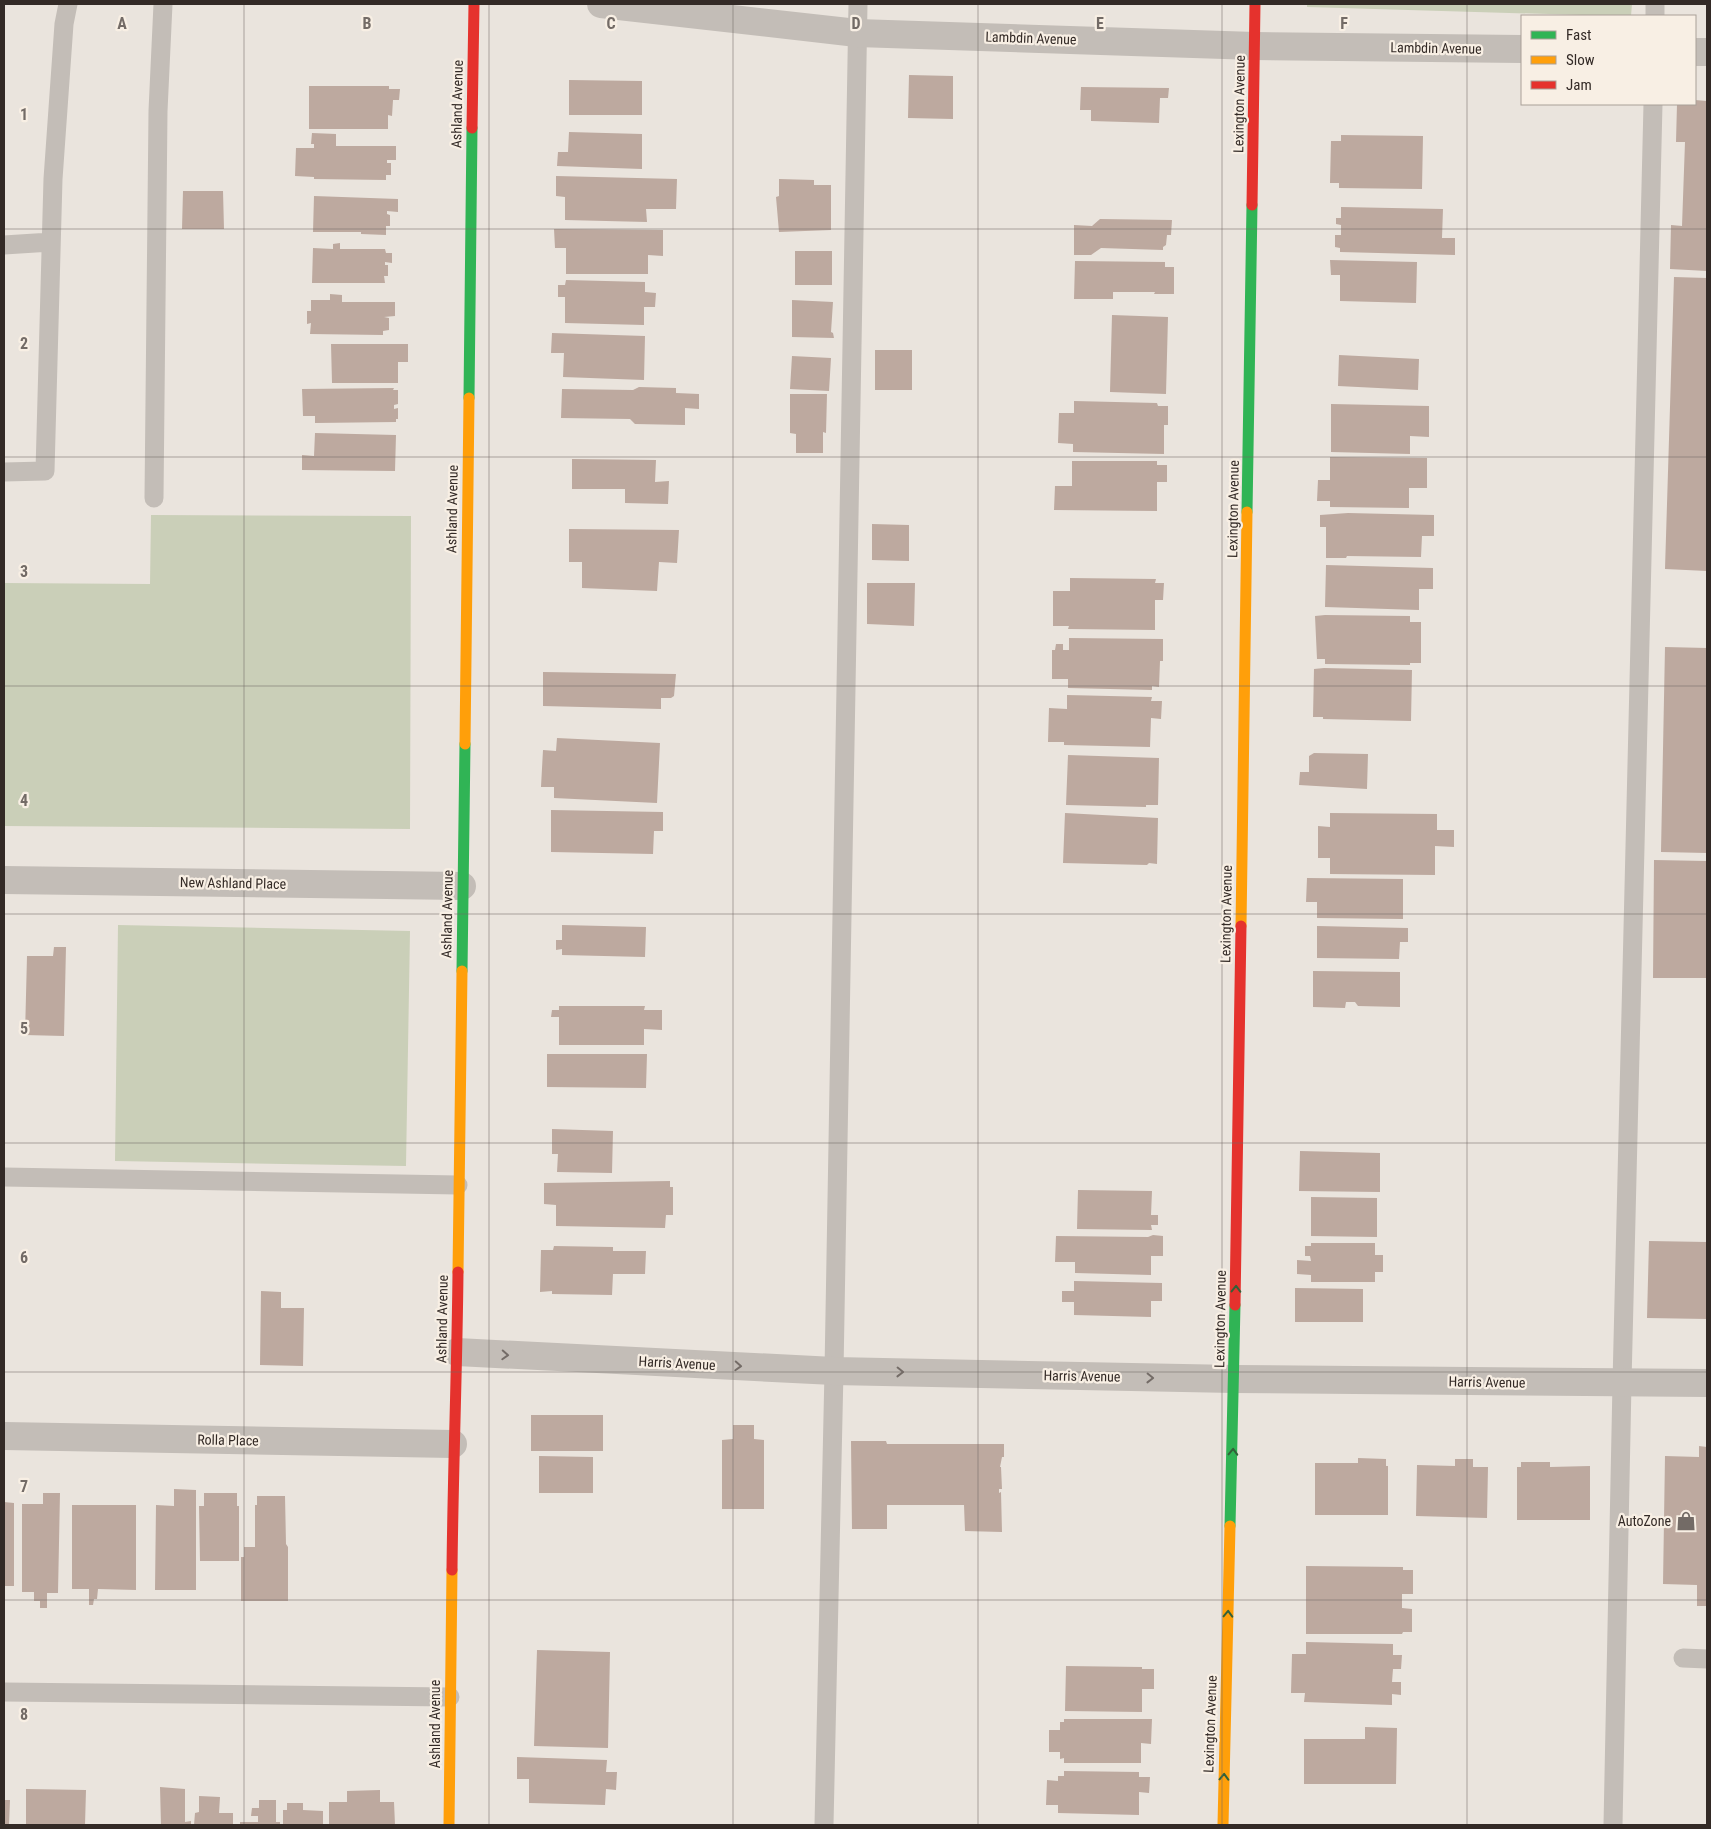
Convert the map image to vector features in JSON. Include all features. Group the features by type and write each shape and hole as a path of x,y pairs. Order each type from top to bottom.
{"street":[{"name":"Ashland Avenue","path":"449,1825 453,1444 457,1352 474,4"},
{"name":"Lambdin Avenue","path":"601,4 857,33 1254,46 1521,49"},
{"name":"Lexington Avenue","path":"1222,1825 1234,1379 1255,4"},
{"name":"New Ashland Place","path":"4,880 462,886"},
{"name":"Harris Avenue","path":"457,1352 834,1371 1234,1379 1707,1383"},
{"name":"Rolla Place","path":"4,1436 453,1444"}],"lane":[{"path":"4,472 45,471 53,180 62,43 68,4"},
{"path":"154,498 158,111 163,4"},
{"path":"824,1825 834,1371 858,4"},
{"path":"1613,1825 1653,105"},
{"path":"4,245 51,242"},
{"path":"4,1177 458,1185"},
{"path":"1683,1658 1707,1659"},
{"path":"4,1692 450,1697"}],"green space":[{"path":"1307,4 1632,4 1631,15 1307,7"},
{"path":"151,515 411,516 410,829 4,826 4,583 150,584"},
{"path":"118,925 410,931 406,1166 115,1161"}],"building":[{"path":"909,75 953,76 953,119 908,118"},
{"path":"569,80 642,81 642,115 569,115"},
{"path":"309,86 389,86 389,89 400,89 399,100 393,100 392,116 388,115 388,129 309,129"},
{"path":"1081,87 1169,88 1168,98 1160,98 1159,123 1091,121 1091,110 1080,110"},
{"path":"1696,100 1707,101 1707,271 1670,269 1671,225 1682,226 1685,142 1676,142 1677,105 1696,105"},
{"path":"569,132 642,134 642,169 557,166 558,152 568,152"},
{"path":"312,133 336,134 336,146 396,146 396,160 387,160 387,163 391,163 391,175 386,175 386,180 314,179 314,177 295,176 296,148 314,148 314,144 311,144"},
{"path":"1341,135 1423,136 1422,189 1339,188 1339,183 1330,183 1331,141 1341,141"},
{"path":"556,176 677,179 676,209 646,209 647,222 565,220 565,197 556,196"},
{"path":"779,179 814,180 814,185 831,185 831,230 779,232 776,197 779,196"},
{"path":"183,191 223,191 224,229 182,229"},
{"path":"314,196 398,199 398,212 387,211 387,214 390,215 390,226 386,226 386,235 361,234 361,232 313,232"},
{"path":"1341,207 1443,209 1442,238 1455,238 1455,255 1340,252 1340,248 1335,247 1335,235 1341,235 1341,225 1336,224 1336,218 1341,218"},
{"path":"1100,219 1172,220 1171,235 1167,235 1166,245 1163,247 1163,250 1101,248 1091,255 1074,255 1074,225 1092,226"},
{"path":"554,229 663,230 663,256 648,255 648,274 566,274 566,248 555,248"},
{"path":"340,243 340,249 385,249 386,253 392,253 392,263 385,262 385,265 388,265 388,276 384,276 385,283 312,283 313,248 333,249 333,244"},
{"path":"795,251 832,251 832,285 795,285"},
{"path":"1330,260 1417,262 1416,303 1340,301 1340,275 1331,275"},
{"path":"1075,261 1165,262 1165,267 1174,267 1174,294 1113,292 1113,299 1074,299"},
{"path":"1674,277 1707,278 1707,571 1665,569"},
{"path":"566,280 645,282 645,292 656,293 655,307 644,307 644,325 565,323 565,297 558,297 558,285 565,285"},
{"path":"330,294 342,295 342,302 395,302 395,316 384,317 389,318 389,330 383,331 383,335 310,334 311,323 307,324 307,311 311,311 311,300 330,300"},
{"path":"792,300 833,302 831,332 834,338 792,337"},
{"path":"1112,315 1168,317 1166,394 1110,392"},
{"path":"552,333 645,336 644,380 563,377 564,353 551,353"},
{"path":"331,344 408,344 408,362 398,362 398,383 332,383"},
{"path":"875,350 912,350 912,390 875,390"},
{"path":"1339,355 1419,359 1418,390 1338,386"},
{"path":"792,356 831,358 829,391 790,389"},
{"path":"639,387 676,388 676,393 699,394 699,409 685,408 685,425 635,424 630,419 561,418 562,389 633,390"},
{"path":"394,388 393,390 398,390 398,404 394,405 394,409 398,408 398,419 396,419 396,422 315,423 315,416 303,416 302,389"},
{"path":"790,394 827,394 826,433 823,432 823,453 796,453 796,434 790,433"},
{"path":"1074,401 1157,403 1158,406 1168,406 1168,425 1164,425 1164,454 1073,452 1073,444 1058,443 1059,413 1074,413"},
{"path":"1331,404 1429,406 1429,437 1410,436 1410,454 1331,452"},
{"path":"315,433 396,435 395,471 302,470 302,455 314,456"},
{"path":"1330,457 1427,458 1427,488 1409,488 1409,508 1330,507 1330,501 1317,501 1318,480 1330,480"},
{"path":"572,459 656,460 655,482 669,481 668,504 625,503 625,489 572,489"},
{"path":"1072,461 1157,461 1157,465 1167,465 1167,482 1157,482 1157,511 1054,510 1055,486 1072,486"},
{"path":"1348,513 1434,515 1434,536 1422,536 1421,557 1347,556 1346,558 1326,558 1326,527 1320,527 1320,515"},
{"path":"872,524 909,525 909,561 872,560"},
{"path":"569,529 679,530 677,563 659,562 657,591 582,588 582,562 569,562"},
{"path":"1326,565 1433,568 1433,589 1419,589 1419,610 1325,607"},
{"path":"1070,578 1156,579 1155,583 1164,583 1163,600 1155,600 1155,630 1068,629 1069,626 1053,626 1053,591 1070,591"},
{"path":"867,583 915,583 914,626 867,624"},
{"path":"1315,616 1410,616 1410,622 1421,622 1421,663 1410,663 1410,665 1325,664 1325,659 1317,659"},
{"path":"1069,638 1163,639 1163,661 1160,661 1159,687 1152,686 1152,690 1068,688 1068,679 1052,679 1052,650 1055,650 1056,644 1063,644 1063,650 1069,650"},
{"path":"1665,647 1707,648 1707,853 1661,852"},
{"path":"1314,669 1412,670 1411,721 1323,719 1323,717 1313,717"},
{"path":"543,672 676,674 674,696 671,698 661,698 661,709 543,706"},
{"path":"1067,695 1152,697 1151,701 1162,701 1161,719 1151,718 1150,747 1064,745 1064,742 1048,742 1049,708 1067,709"},
{"path":"557,738 660,743 657,803 554,798 554,787 541,787 543,750 556,751"},
{"path":"1314,753 1368,754 1367,789 1299,785 1300,772 1309,772 1309,756"},
{"path":"1068,755 1159,758 1158,805 1146,805 1146,807 1066,805"},
{"path":"551,810 663,812 663,831 654,831 653,854 551,852"},
{"path":"1065,813 1158,818 1157,864 1063,863"},
{"path":"1330,813 1437,814 1437,830 1454,830 1454,847 1435,846 1435,875 1330,874 1330,858 1318,858 1318,826 1330,827"},
{"path":"1654,860 1707,861 1707,978 1653,978"},
{"path":"1307,878 1403,879 1403,919 1317,918 1317,902 1306,902"},
{"path":"562,925 646,927 645,957 562,955 562,949 556,950 556,940 562,940"},
{"path":"1317,926 1408,928 1408,942 1400,942 1399,959 1317,958"},
{"path":"54,947 66,947 64,1036 25,1035 27,956 53,956"},
{"path":"1313,971 1400,972 1400,1007 1358,1006 1355,1002 1346,1002 1345,1008 1313,1007"},
{"path":"559,1006 645,1006 644,1010 662,1010 662,1030 644,1029 644,1045 559,1045 559,1017 551,1017 552,1010 559,1010"},
{"path":"547,1054 647,1054 646,1088 547,1087"},
{"path":"552,1129 613,1131 612,1173 557,1172 558,1154 552,1154"},
{"path":"1300,1151 1380,1153 1380,1192 1299,1191"},
{"path":"670,1181 670,1187 673,1187 673,1215 666,1215 665,1228 556,1226 556,1205 544,1204 544,1183"},
{"path":"1078,1190 1152,1191 1151,1215 1158,1215 1158,1225 1151,1225 1152,1230 1077,1229"},
{"path":"1311,1197 1377,1198 1377,1237 1311,1236"},
{"path":"1153,1235 1163,1236 1163,1256 1151,1256 1151,1275 1075,1273 1075,1262 1055,1262 1056,1236 1148,1237"},
{"path":"1649,1241 1707,1242 1707,1319 1647,1318"},
{"path":"1311,1243 1375,1243 1375,1255 1383,1255 1383,1272 1375,1272 1375,1282 1311,1282 1311,1275 1297,1274 1297,1260 1311,1261 1310,1256 1305,1256 1305,1246 1311,1246"},
{"path":"554,1246 613,1247 613,1251 646,1251 645,1274 613,1274 612,1295 540,1292 541,1250 553,1250"},
{"path":"1074,1281 1162,1283 1162,1301 1151,1301 1151,1317 1074,1315 1074,1302 1062,1302 1062,1291 1074,1291"},
{"path":"1295,1288 1363,1289 1363,1322 1295,1322"},
{"path":"261,1291 281,1292 281,1308 304,1308 303,1366 260,1365"},
{"path":"531,1415 603,1415 603,1451 531,1451"},
{"path":"733,1425 754,1425 754,1439 764,1440 764,1509 722,1509 722,1440 733,1439"},
{"path":"851,1441 886,1441 887,1444 1004,1444 1004,1457 1002,1457 1000,1467 1002,1489 999,1489 999,1493 1001,1492 1002,1532 965,1531 964,1505 887,1505 887,1529 852,1529"},
{"name":"AutoZone","path":"1699,1446 1707,1447 1707,1606 1697,1606 1697,1585 1663,1584 1665,1456 1699,1457"},
{"path":"539,1456 593,1457 593,1493 539,1493"},
{"path":"1358,1458 1386,1459 1386,1466 1388,1466 1388,1515 1315,1515 1315,1463 1358,1463"},
{"path":"1455,1459 1473,1459 1473,1467 1488,1467 1487,1518 1416,1516 1417,1465 1455,1466"},
{"path":"1521,1462 1550,1462 1550,1467 1590,1466 1590,1520 1517,1520 1517,1467 1521,1467"},
{"path":"174,1489 196,1490 196,1590 155,1590 156,1505 174,1506"},
{"path":"43,1493 60,1493 58,1593 47,1593 47,1608 40,1608 40,1601 34,1601 34,1592 22,1592 22,1504 43,1504"},
{"path":"204,1493 237,1493 237,1506 239,1506 239,1561 200,1561 199,1506 204,1506"},
{"path":"257,1496 285,1496 286,1544 288,1547 288,1601 241,1601 241,1557 244,1557 244,1547 255,1547 255,1505 257,1505"},
{"path":"4,1502 14,1503 14,1586 4,1586"},
{"path":"72,1505 136,1505 136,1590 98,1589 97,1599 94,1599 93,1605 89,1605 89,1589 72,1589"},
{"path":"1306,1566 1403,1567 1403,1570 1413,1570 1413,1594 1402,1594 1402,1608 1412,1609 1412,1632 1403,1632 1402,1634 1306,1634"},
{"path":"1306,1642 1393,1644 1393,1655 1402,1655 1401,1669 1393,1669 1392,1682 1401,1682 1401,1695 1392,1694 1392,1705 1304,1702 1305,1693 1291,1693 1292,1654 1306,1654"},
{"path":"537,1650 610,1652 608,1748 534,1746"},
{"path":"1066,1666 1142,1667 1142,1669 1154,1669 1154,1689 1142,1689 1142,1712 1065,1711"},
{"path":"1064,1719 1152,1719 1151,1744 1141,1743 1141,1763 1064,1763 1064,1758 1060,1759 1060,1752 1049,1752 1049,1730 1060,1730 1060,1722 1064,1722"},
{"path":"1365,1727 1397,1728 1396,1784 1304,1784 1304,1739 1365,1739"},
{"path":"517,1757 607,1760 606,1772 617,1772 616,1790 606,1789 605,1805 529,1803 529,1779 517,1779"},
{"path":"1064,1771 1139,1772 1139,1777 1150,1777 1149,1793 1139,1792 1139,1815 1058,1813 1058,1805 1046,1805 1047,1780 1058,1781 1058,1776 1064,1776"},
{"path":"160,1787 185,1789 185,1822 191,1821 191,1825 161,1825"},
{"path":"26,1789 86,1790 85,1825 26,1825"},
{"path":"380,1790 380,1802 394,1802 395,1825 329,1825 329,1802 347,1802 347,1791"},
{"path":"199,1796 220,1797 219,1813 233,1813 233,1825 194,1825 195,1813 199,1812"},
{"path":"4,1800 10,1800 9,1825 4,1825"},
{"path":"259,1800 276,1800 276,1822 280,1822 280,1825 240,1825 240,1822 258,1822 258,1816 251,1816 252,1808 259,1808"},
{"path":"287,1803 303,1803 303,1810 323,1811 323,1825 283,1825 283,1810 287,1810"}],"traffic: fast":[{"path":"469,398 472,128"},
{"path":"1247,512 1252,205"},
{"path":"462,971 465,744"},
{"path":"1230,1526 1235,1305"}],"traffic: slow":[{"path":"465,744 469,398"},
{"path":"1241,926 1247,512"},
{"path":"458,1272 462,971"},
{"path":"1223,1825 1230,1526"},
{"path":"449,1825 452,1570"}],"traffic: jam":[{"path":"472,128 474,4"},
{"path":"1252,205 1255,4"},
{"path":"1235,1305 1241,926"},
{"path":"452,1570 458,1272"}],"place":[{"name":"AutoZone","path":"1686,1521"}]}
